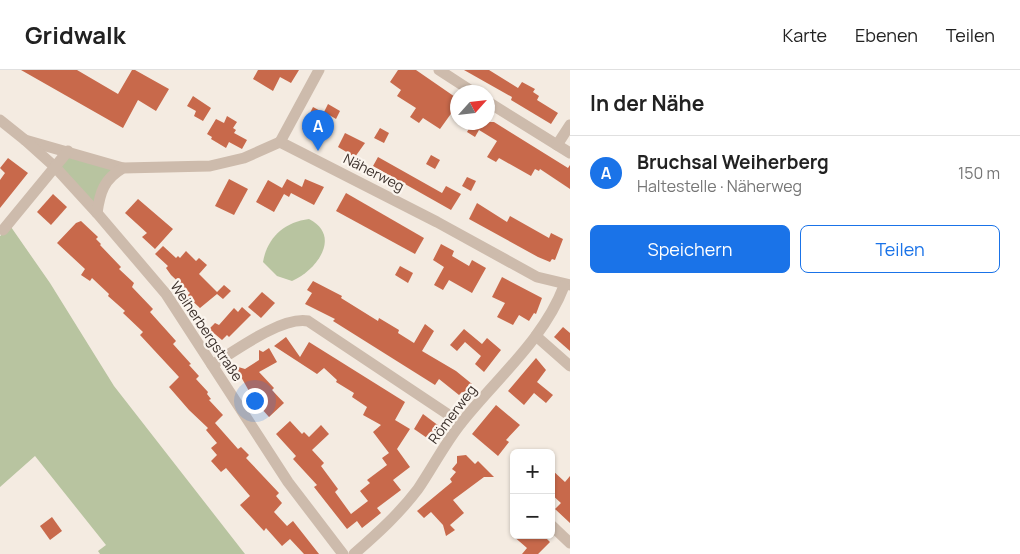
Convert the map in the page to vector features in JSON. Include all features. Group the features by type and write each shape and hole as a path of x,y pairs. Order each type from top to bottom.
{"street":[{"path":"0,120 25,140 124,168 210,166 244,158 280,142 319,70"},
{"path":"439,70 462,85"},
{"path":"495,106 570,153"},
{"path":"557,145 570,125"},
{"name":"Weiherbergstraße","path":"25,140 55,167 98,213 166,294 288,482 343,554"},
{"name":"Näherweg","path":"280,142 437,222 537,277 567,286"},
{"path":"3,230 68,151"},
{"path":"98,213 103,185 111,175 124,168"},
{"name":"Römerweg","path":"354,554 393,520 418,488 461,423 536,336 567,286"},
{"path":"212,365 281,325 298,319 308,321 461,423"},
{"path":"536,336 570,366"},
{"path":"555,529 570,542"}],"green space":[{"path":"68,151 123,168 111,175 97,213 55,167"},
{"path":"309,219 319,226 324,234 325,243 317,261 310,269 292,281 277,276 263,262 268,246 278,233 285,228"},
{"path":"11,227 50,283 114,386 245,554 100,554 98,551 106,545 35,456 0,487 0,236"}],"building":[{"path":"21,70 77,70 118,94 132,70 135,70 169,89 156,111 138,100 123,128"},
{"path":"258,70 299,70 291,83 280,77 273,91 253,79"},
{"path":"398,70 416,70 450,93 450,115 440,129 423,118 419,123 410,117 416,108 397,96 401,90 390,82"},
{"path":"464,70 489,70 518,88 522,82 535,89 533,92 539,96 537,100 558,113 551,124 511,100 512,97 495,87 495,85 491,85"},
{"path":"193,96 211,108 203,121 194,116 196,111 187,106"},
{"path":"328,104 340,111 336,119 324,112"},
{"path":"313,107 328,115 320,132 317,130 315,135 302,129"},
{"path":"227,116 237,122 233,128 236,130 234,133 247,140 242,149 229,142 226,148 211,139 212,137 207,134 216,119 224,123"},
{"path":"495,123 568,168 570,165 570,189 540,169 539,171 535,169 531,176 499,158 496,162 487,157 497,141 479,130 495,130"},
{"path":"380,128 389,133 384,143 374,138"},
{"path":"468,130 479,130 475,137 467,132"},
{"path":"345,133 365,143 355,157 338,147"},
{"path":"431,155 440,160 435,169 426,164"},
{"path":"378,157 442,193 446,186 461,194 451,210 373,166"},
{"path":"8,158 28,173 0,208 0,180 5,173 0,168"},
{"path":"467,177 476,181 471,191 462,186"},
{"path":"229,179 248,189 234,215 215,206"},
{"path":"287,179 302,187 305,179 324,187 314,205 291,193 289,197 284,194 274,212 256,202 268,180 282,188"},
{"path":"346,193 424,238 415,254 336,211"},
{"path":"53,194 67,207 51,225 37,212"},
{"path":"138,199 173,229 155,249 142,237 147,233 125,213"},
{"path":"477,203 507,222 510,216 549,238 551,233 563,239 555,260 552,259 550,262 538,257 469,219"},
{"path":"81,221 98,237 96,239 100,245 121,267 119,269 134,283 132,287 153,309 150,312 176,341 173,344 191,364 189,365 199,376 196,379 208,392 207,394 211,399 209,400 223,415 215,423 238,449 241,447 249,455 246,458 279,493 276,496 282,503 274,512 287,526 293,521 319,554 304,554 290,539 282,546 266,528 264,531 240,505 250,496 226,468 221,472 211,461 217,455 211,448 217,443 206,430 208,428 169,387 179,377 140,335 143,332 123,313 125,311 92,278 90,281 81,275 85,269 57,243 76,223"},
{"path":"441,244 454,251 452,256 469,266 472,260 486,268 472,293 449,280 443,290 434,285 444,267 433,260"},
{"path":"163,246 176,258 178,256 180,258 186,251 196,261 199,258 207,265 199,274 217,292 224,285 231,291 223,299 217,294 200,308 187,296 190,293 171,275 166,268 168,266 155,254"},
{"path":"400,266 413,273 408,283 395,275"},
{"path":"502,277 542,298 536,314 534,313 529,321 519,315 513,325 497,317 505,303 492,297"},
{"path":"313,281 342,296 341,298 378,321 379,318 399,330 398,333 414,343 425,324 434,331 422,351 456,371 472,384 465,394 462,392 459,395 439,379 435,385 333,321 335,319 305,304 312,293 307,290"},
{"path":"262,292 275,303 261,318 248,307"},
{"path":"242,307 251,315 229,337 227,335 222,340 209,329 215,323 219,325 234,308 238,312"},
{"path":"563,327 570,333 570,351 554,337"},
{"path":"464,329 482,344 487,338 501,350 484,372 475,364 481,356 465,342 457,351 450,345"},
{"path":"286,337 300,357 309,342 405,402 395,420 410,429 397,449 410,467 393,480 401,490 377,508 381,513 362,528 357,521 347,529 314,487 317,485 293,459 296,456 276,434 290,421 302,434 304,432 309,437 321,425 329,434 312,450 324,463 321,466 338,489 335,492 351,514 368,501 360,491 370,483 367,480 387,465 382,458 389,453 373,432 381,425 363,415 367,407 352,397 354,393 336,382 337,380 324,368 317,374 274,346"},
{"path":"269,348 277,362 259,372 274,388 272,390 284,403 269,417 254,400 235,366 245,369 259,360 259,350 263,352"},
{"path":"536,358 546,370 537,382 553,395 546,403 534,393 524,405 508,391"},
{"path":"496,405 520,425 506,440 509,442 498,456 472,434"},
{"path":"423,414 439,426 430,440 414,429"},
{"path":"466,455 475,464 478,461 494,477 484,477 453,500 464,513 450,525 455,530 446,536 443,525 431,512 424,518 417,511 452,482 450,479 456,472 452,469 457,463 457,456"},
{"path":"555,473 565,482 570,476 570,523 555,509 561,503 555,498"},
{"path":"52,517 62,531 50,540 40,526"},
{"path":"517,539 547,539 550,542 538,554 522,554 527,548"}],"place":[{"name":"Bruchsal Weiherberg","path":"318,151"}]}
